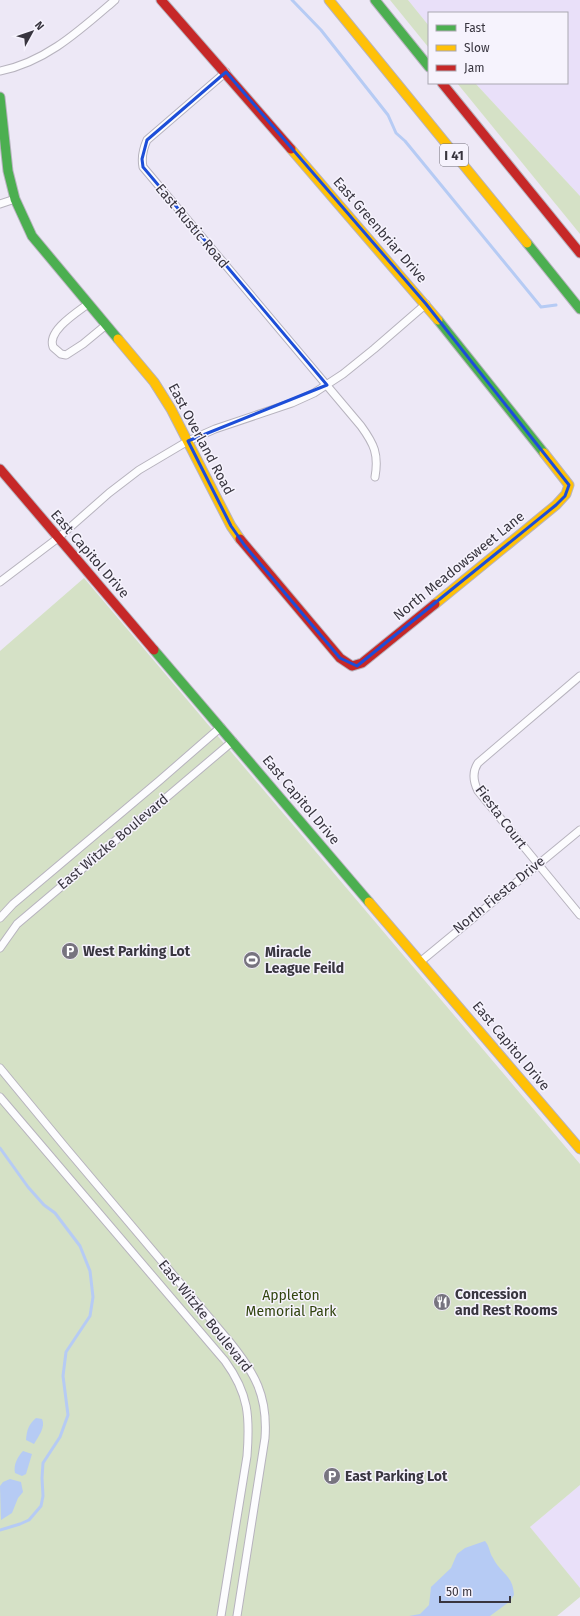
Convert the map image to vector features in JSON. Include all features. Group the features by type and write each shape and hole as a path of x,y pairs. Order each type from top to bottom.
{"main road":[{"name":"East Greenbriar Drive","path":"161,0 226,72 426,304 568,486"},
{"name":"I 41","path":"329,0 580,309"},
{"path":"375,0 428,66"},
{"name":"I 41","path":"443,84 580,253"},
{"name":"East Overland Road","path":"0,97 8,171 15,199 32,236 154,382 188,441 231,526 245,546 340,658 352,666 362,664"},
{"name":"East Capitol Drive","path":"0,469 580,1150"},
{"name":"North Meadowsweet Lane","path":"362,664 556,505 565,496 568,486"}],"street":[{"path":"0,71 29,62 47,54 77,32 114,0"},
{"name":"East Rustic Road","path":"226,72 147,140 143,149 143,166 361,426 375,447 377,458 375,477"},
{"path":"0,204 15,199"},
{"path":"88,304 56,331 52,338 53,347 61,354 66,355 79,347 106,325"},
{"path":"0,582 58,538 109,493 139,470 188,441 216,429 292,403 314,393 327,385 374,349 426,304"},
{"name":"Fiesta Court","path":"580,676 487,755 474,768 473,776 478,791 537,865 580,915"},
{"name":"East Witzke Boulevard","path":"0,918 13,904 221,727"},
{"name":"East Witzke Boulevard","path":"0,948 16,924 233,741"},
{"name":"North Fiesta Drive","path":"420,962 580,830"},
{"name":"East Witzke Boulevard","path":"0,1068 56,1137 229,1341 251,1371 256,1381 266,1414 265,1438 263,1459 237,1616"},
{"name":"East Witzke Boulevard","path":"0,1097 225,1362 239,1384 248,1411 249,1437 221,1616"}],"highlighted area":[{"path":"226,72 426,304 569,485 565,496 556,505 357,666 340,658 245,546 231,526 188,441 327,385 143,167 142,159 147,140"}],"shaded area":[{"path":"408,0 580,0 580,196 476,84 568,84 568,12 428,12 428,25"},
{"path":"580,1485 580,1588 530,1527"}],"green space":[{"path":"390,0 408,0 428,25 428,47"},
{"path":"458,84 476,84 580,196 580,234"},
{"name":"Appleton Memorial Park","path":"84,578 580,1164 580,1485 530,1527 580,1588 580,1597 557,1616 0,1616 0,651"}],"water":[{"path":"36,1418 42,1419 43,1425 34,1444 26,1440 28,1428"},
{"path":"23,1451 32,1454 26,1474 22,1476 15,1473 15,1467 19,1455"},
{"path":"10,1479 21,1482 23,1492 18,1498 12,1513 1,1520 0,1486 3,1482"},
{"path":"485,1541 496,1563 509,1579 513,1588 514,1595 509,1602 490,1616 409,1616 420,1614 429,1605 431,1587 451,1568 457,1554 465,1548"}],"waterway":[{"path":"292,0 321,30 388,115 396,133 405,141 541,307 556,305"},
{"path":"0,1148 28,1187 44,1205 55,1213 80,1246 90,1271 93,1297 90,1316 66,1352 63,1376 68,1415 60,1437 43,1463 43,1496 41,1506 29,1520 0,1530"}],"traffic: fast":[{"path":"375,0 428,66"},
{"path":"0,97 8,171 15,199 32,236 118,339"},
{"path":"527,243 580,309"},
{"path":"438,320 544,453"},
{"path":"154,650 369,902"}],"traffic: slow":[{"path":"329,0 527,243"},
{"path":"291,149 438,320"},
{"path":"118,339 154,382 171,409 231,526 240,539"},
{"path":"435,604 556,505 566,494 569,485 544,453"},
{"path":"369,902 580,1149"}],"traffic: jam":[{"path":"161,0 291,149"},
{"path":"443,84 580,253"},
{"path":"0,469 154,650"},
{"path":"240,539 340,658 352,666 362,663 435,604"}],"place":[{"name":"West Parking Lot","path":"70,951"},
{"name":"Miracle League Feild","path":"252,960"},
{"name":"Concession and Rest Rooms","path":"442,1302"},
{"name":"East Parking Lot","path":"332,1476"}]}
